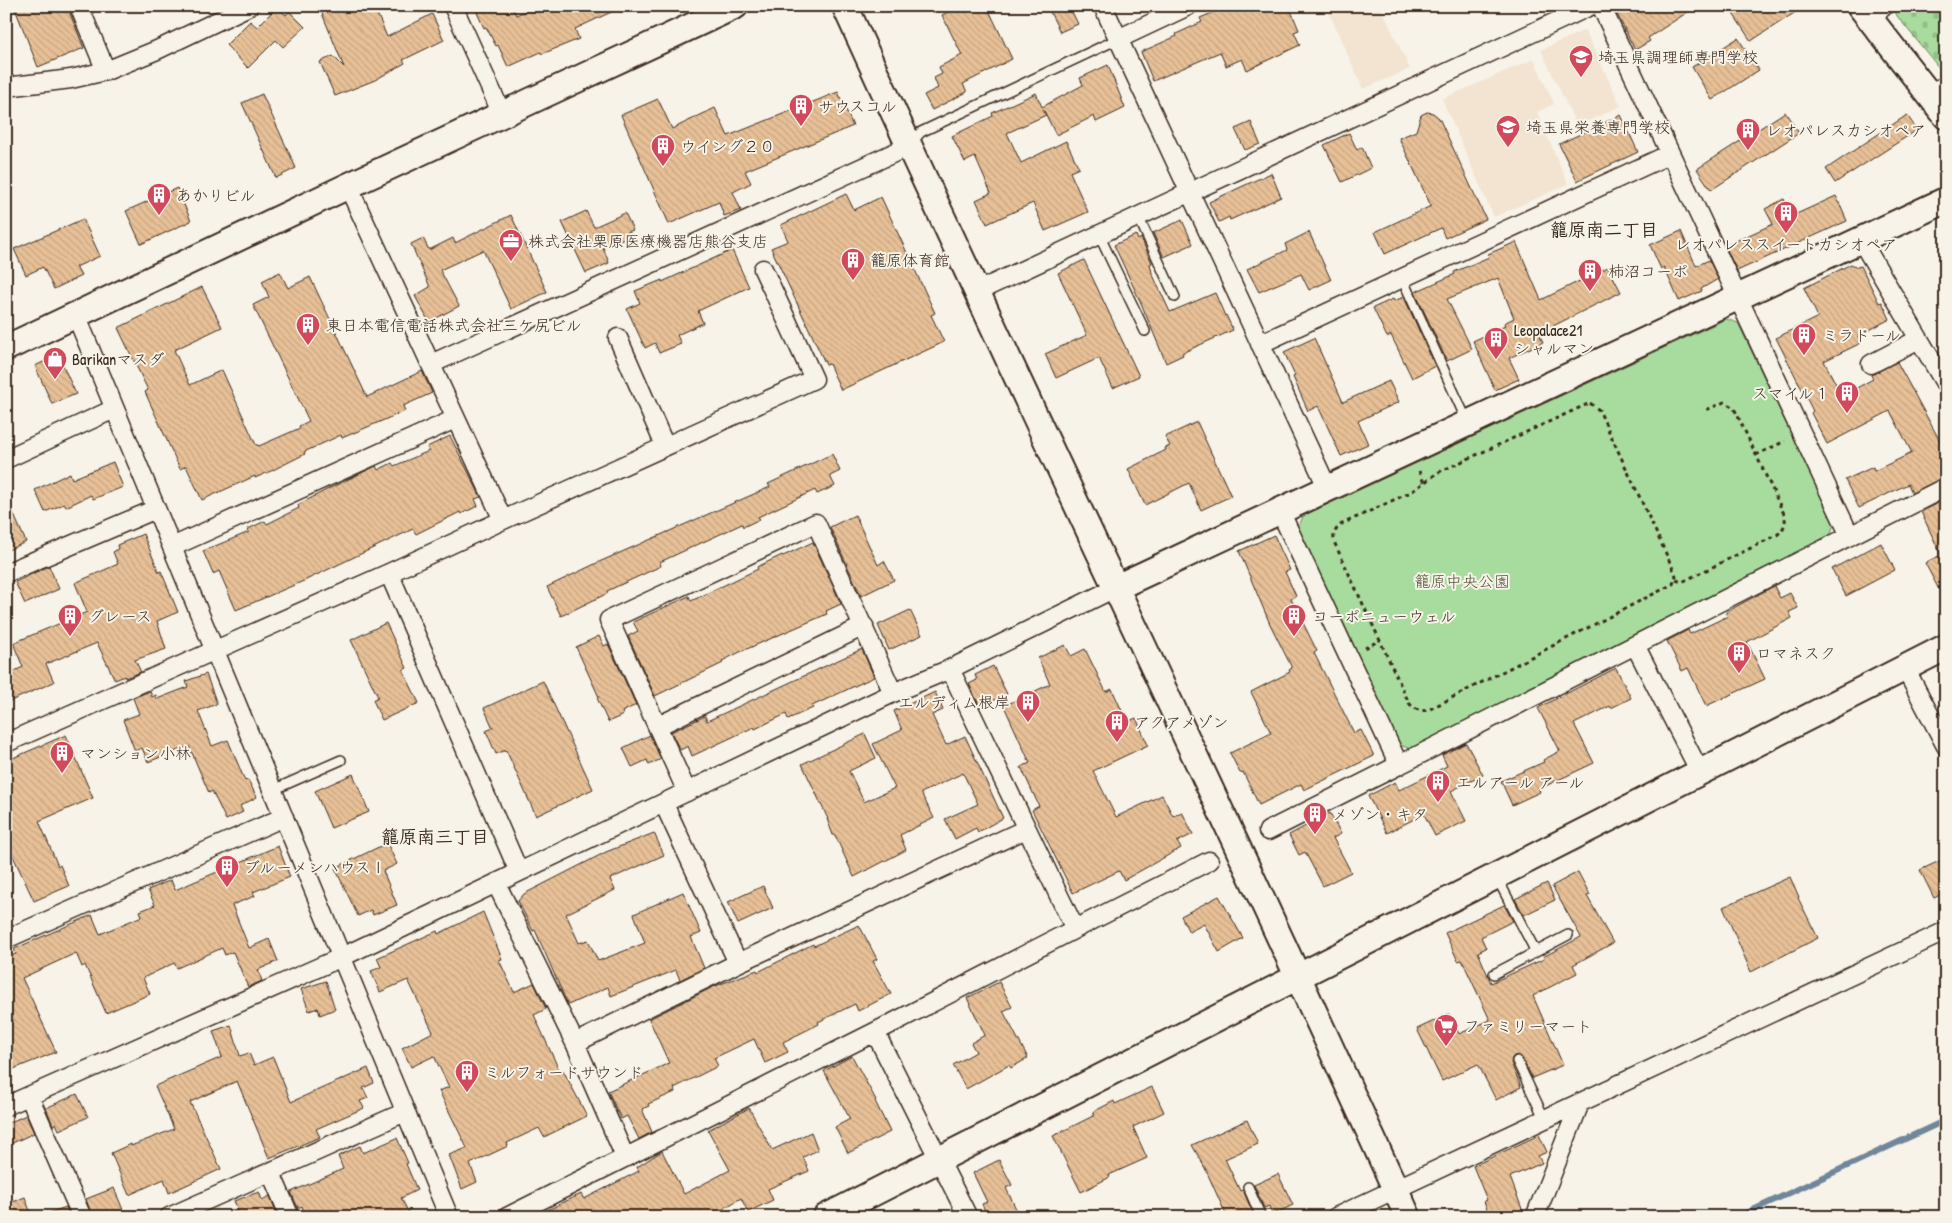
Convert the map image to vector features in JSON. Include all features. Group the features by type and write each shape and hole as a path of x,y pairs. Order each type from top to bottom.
{"street":[{"path":"80,6 106,71"},
{"path":"6,88 70,79 106,71 157,50 249,6"},
{"path":"453,6 502,114"},
{"path":"6,348 735,6"},
{"path":"845,6 1117,587 1408,1217"},
{"path":"1103,6 1328,489"},
{"path":"1118,39 1188,6"},
{"path":"978,291 1590,6"},
{"path":"1601,6 1850,536"},
{"path":"1871,10 1937,89 1946,116"},
{"path":"431,364 909,146"},
{"path":"1260,344 1670,154"},
{"path":"348,186 502,520"},
{"path":"6,1106 342,957 893,693 950,670 1117,587 1946,200"},
{"path":"1860,240 1946,385"},
{"path":"6,742 389,573 814,379 763,269"},
{"path":"76,315 449,1217"},
{"path":"618,338 665,446"},
{"path":"1872,364 1919,339"},
{"path":"6,459 114,409"},
{"path":"172,547 456,419"},
{"path":"1268,831 1946,487"},
{"path":"6,573 156,509"},
{"path":"1280,511 1399,765"},
{"path":"686,792 609,620 816,523 893,693"},
{"path":"389,573 519,872"},
{"path":"658,726 864,626"},
{"path":"1635,645 1700,772"},
{"path":"826,1217 1946,647"},
{"path":"1905,668 1946,746"},
{"path":"950,670 1075,929"},
{"path":"664,804 738,963"},
{"path":"6,939 284,817"},
{"path":"575,1043 738,963 1026,829"},
{"path":"507,1217 1209,862"},
{"path":"496,883 575,1043 626,1157"},
{"path":"1336,1217 1946,931"},
{"path":"875,1032 968,1217"},
{"path":"29,1096 82,1217"},
{"path":"1536,1217 1580,1103"},
{"path":"169,1217 406,1112"},
{"path":"271,1173 290,1217"}],"lane":[{"path":"909,146 922,132 1118,39"},
{"path":"1138,216 1175,296"},
{"path":"1099,234 1146,331"},
{"path":"1402,278 1468,423"},
{"path":"273,790 341,760"},
{"path":"1496,876 1536,952"},
{"path":"1494,974 1568,934"},
{"path":"1517,1061 1544,1120"},
{"path":"1248,1187 1261,1217"}],"path":[{"path":"1676,580 1682,582 1777,535 1785,523 1784,514 1734,408 1724,402 1704,410"},
{"path":"1590,403 1599,410 1675,573 1676,580 1670,587 1424,711 1416,709 1409,703 1333,536 1342,524 1411,492 1439,472 1590,403"},
{"path":"1756,456 1802,433"}],"shaded area":[{"path":"1326,6 1380,6 1410,69 1363,89"},
{"name":"埼玉県調理師専門学校","path":"1585,30 1621,106 1577,126 1541,50"},
{"name":"埼玉県栄養専門学校","path":"1534,59 1554,104 1537,112 1568,184 1494,217 1442,99"}],"green space":[{"path":"1898,6 1946,6 1946,73 1944,74 1893,11"},
{"name":"籠原中央公園","path":"1726,319 1738,323 1834,524 1830,536 1410,749 1398,744 1298,529 1303,516"}],"building":[{"path":"14,6 67,6 84,48 38,67"},
{"path":"319,6 374,6 387,37 432,14 444,40 403,60 405,63 375,80 335,96 320,62 333,56 344,67"},
{"path":"474,6 512,6 516,15 537,6 624,6 575,29 579,39 542,54 541,52 508,67 498,45 496,46 486,27 484,28"},
{"path":"960,6 987,6 1012,59 963,84 967,92 932,110 924,95 938,88 934,78 942,74 939,67 962,55 942,15"},
{"path":"1047,6 1069,6 1078,24 1060,32"},
{"path":"1229,6 1289,6 1299,30 1294,32 1300,45 1247,70 1242,59 1226,66 1220,52 1153,81 1141,52 1177,36 1176,34 1202,22 1200,18"},
{"path":"1629,6 1697,6 1648,38 1650,41 1635,50 1617,14"},
{"path":"1728,6 1805,6 1751,41"},
{"path":"277,7 286,15 289,11 305,27 283,47 276,40 248,68 226,45 250,21 257,27"},
{"path":"1738,38 1759,70 1712,100 1692,67"},
{"path":"1108,65 1125,108 1096,122 1094,116 1056,135 1046,115 1007,133 1021,163 1066,141 1079,168 1070,172 1088,212 1045,231 1033,203 987,224 976,200 991,193 975,157 965,162 952,136 993,116 992,113 1036,93 1042,107 1083,85 1080,78"},
{"path":"838,92 853,126 745,171 751,183 733,192 741,210 724,216 719,202 669,224 621,115 658,99 672,129 715,108 728,136"},
{"path":"262,94 296,168 276,178 242,103"},
{"path":"1427,112 1433,113 1439,118 1486,219 1445,238 1441,228 1385,254 1375,232 1431,206 1399,138 1416,131 1421,115"},
{"name":"レオパレスカシオペア","path":"1785,112 1799,133 1711,190 1697,169"},
{"path":"1621,115 1638,152 1577,181 1559,144"},
{"path":"1907,115 1917,130 1835,183 1826,169"},
{"path":"1251,122 1260,144 1245,150 1235,129"},
{"path":"1349,133 1357,150 1362,147 1371,168 1342,182 1324,145"},
{"path":"1271,173 1281,197 1230,220 1229,217 1219,222 1209,202"},
{"name":"あかりビル","path":"177,188 191,221 141,244 126,211"},
{"name":"籠原体育館","path":"846,194 854,210 881,197 935,313 931,315 944,342 841,390 829,364 826,365 771,248 788,241 781,225"},
{"name":"レオパレススイートカシオペア","path":"1836,196 1847,221 1737,271 1725,246 1773,224 1765,209 1784,199 1792,216"},
{"path":"586,211 594,227 625,213 633,230 625,233 627,237 603,247 609,263 586,273 562,222"},
{"path":"511,215 547,292 511,309 483,250 440,270 459,306 429,322 415,296 430,287 411,244 423,238 429,250 453,238 455,243"},
{"path":"83,219 100,256 76,267 81,276 54,289 43,267 26,275 14,249"},
{"path":"1182,220 1193,244 1164,257 1153,233"},
{"path":"1681,231 1696,266 1709,260 1718,279 1701,289 1702,291 1679,301 1664,267 1661,269 1650,245"},
{"path":"1309,232 1331,280 1309,290 1301,274 1259,292 1247,269 1287,250 1285,244"},
{"path":"1136,235 1138,240 1141,238 1152,263 1150,264 1152,273 1170,312 1215,293 1233,330 1182,353 1183,355 1166,363 1114,245"},
{"path":"1516,242 1541,300 1608,267 1621,292 1553,326 1555,329 1540,336 1543,342 1509,358 1519,379 1495,390 1473,341 1505,326 1504,323 1514,318 1498,278 1447,299 1472,349 1447,361 1415,292 1489,257 1488,254"},
{"path":"732,250 749,287 698,311 703,323 677,335 681,344 659,353 655,343 645,348 627,309 640,303 635,291 662,280 662,282"},
{"path":"1084,260 1139,376 1113,388 1099,358 1056,378 1045,354 1087,335 1058,273"},
{"path":"1851,264 1857,267 1861,266 1879,303 1882,302 1890,319 1858,336 1861,343 1824,361 1842,396 1873,379 1871,375 1897,362 1940,441 1946,437 1946,476 1912,493 1908,484 1859,508 1845,480 1873,467 1874,471 1912,453 1890,411 1827,444 1811,413 1813,411 1776,338 1818,317 1804,288"},
{"path":"280,272 288,288 310,277 367,397 422,371 432,393 403,406 405,411 342,438 341,435 304,452 305,454 271,471 255,478 255,476 202,500 186,466 180,469 145,392 148,390 118,328 202,287 222,327 174,350 190,385 222,370 256,445 259,446 300,428 299,426 309,421 253,305 269,297 262,281"},
{"path":"1404,297 1435,366 1412,378 1391,335 1387,337 1373,308 1393,299 1394,301"},
{"path":"1314,338 1343,402 1389,381 1399,402 1358,421 1368,444 1341,456 1318,406 1308,411 1284,352"},
{"name":"Barikanマスダ","path":"58,355 76,394 52,404 35,366"},
{"path":"1197,422 1231,496 1201,510 1189,483 1145,505 1128,469 1166,450 1165,448 1170,446 1165,437"},
{"path":"450,436 481,497 475,499 478,506 461,514 460,512 416,534 413,529 306,580 236,610 219,571 213,574 203,551 249,532 248,529 265,521 267,524 299,508 298,505 328,489 376,466 378,470 392,463 394,466 429,451 427,447"},
{"path":"832,454 840,471 830,476 835,486 817,494 815,490 758,517 760,519 743,527 742,524 660,562 661,566 607,591 608,593 561,616 547,587 599,562 770,487 768,484"},
{"path":"113,462 123,487 93,499 91,495 66,507 64,504 45,512 35,490 70,473 72,479"},
{"path":"6,497 26,542 6,551"},
{"path":"1946,499 1946,603 1925,563 1941,555 1921,512"},
{"path":"855,515 878,565 884,561 894,580 861,596 830,527"},
{"path":"143,534 178,612 157,621 166,649 135,660 141,672 115,680 97,643 46,664 54,682 6,703 6,675 23,667 13,643 87,612 75,583 118,564 113,552 118,549 117,545"},
{"path":"1274,535 1290,570 1285,572 1296,596 1291,599 1317,651 1314,653 1354,733 1361,730 1374,756 1304,790 1301,784 1259,805 1243,772 1240,773 1230,753 1271,733 1251,692 1290,672 1289,670 1292,668 1270,624 1239,551"},
{"path":"813,542 841,604 826,611 827,614 740,652 722,661 723,663 655,696 628,636 638,631 633,622 689,596 691,601 758,569 757,567"},
{"path":"1881,543 1895,570 1846,596 1832,569"},
{"path":"49,566 59,589 25,604 15,582"},
{"path":"1774,586 1780,598 1790,593 1798,608 1789,612 1792,618 1747,642 1765,679 1706,706 1688,668 1682,671 1667,641 1688,630 1690,634 1728,616 1726,612"},
{"path":"910,610 922,635 889,650 878,625"},
{"path":"386,623 407,668 403,670 419,703 382,720 373,700 378,697 351,640"},
{"path":"599,636 604,646 608,644 636,705 622,712 623,715 608,722 597,698 599,697 576,647"},
{"path":"1065,645 1071,656 1085,649 1106,692 1112,689 1127,722 1136,718 1148,745 1093,771 1116,817 1162,795 1173,816 1182,812 1193,834 1177,842 1181,848 1124,880 1119,871 1073,893 1032,810 1039,806 1021,767 1030,763 1004,706 1050,684 1038,658"},
{"path":"862,649 874,677 788,719 786,714 692,756 688,746 680,750 671,732 705,716 707,721"},
{"path":"993,666 1007,694 980,707 969,684 977,680 975,675"},
{"path":"1616,668 1631,698 1574,724 1594,763 1539,789 1540,792 1512,805 1501,781 1544,762 1543,760 1560,751 1538,708"},
{"path":"206,674 217,704 198,711 212,746 228,740 245,781 248,780 257,797 240,806 243,812 226,820 212,791 209,793 189,746 148,762 142,748 135,751 123,720 139,714 133,698 150,691 152,697 156,695 157,699 188,687 186,681"},
{"path":"543,681 593,789 536,816 506,750 496,754 486,731 493,728 484,708"},
{"path":"935,692 943,710 932,715 946,745 965,736 1003,818 978,832 976,828 955,839 945,819 978,804 963,773 921,793 934,818 900,835 906,850 854,877 835,835 833,835 828,819 802,764 865,734 876,758 849,771 864,802 895,788 873,744 902,730 894,711"},
{"path":"66,735 93,798 39,821 58,866 60,865 69,886 34,901 6,841 6,761"},
{"path":"650,735 661,759 649,765 647,760 632,767 623,748"},
{"path":"1466,743 1483,775 1451,791 1466,821 1435,836 1424,814 1387,833 1368,796 1395,782 1399,790 1447,766 1442,755"},
{"path":"353,774 369,812 331,828 315,791"},
{"path":"1330,813 1341,834 1333,838 1351,872 1323,886 1305,852 1299,855 1289,835"},
{"path":"654,833 664,855 610,879 615,890 566,914 579,943 588,940 598,961 645,943 634,914 683,892 701,933 691,937 704,968 680,980 676,970 611,996 608,987 568,1005 535,930 533,931 518,901 524,894 606,852"},
{"path":"387,843 397,864 383,871 397,905 373,915 371,910 358,916 335,868"},
{"path":"278,846 290,877 253,892 255,896 232,905 249,948 269,939 278,961 258,970 262,981 248,987 233,952 225,955 222,948 177,968 174,963 143,978 150,994 106,1013 85,965 82,967 76,953 22,978 56,1052 6,1072 6,949 8,949 11,956 16,954 14,949 92,915 100,934 142,916 140,911 155,905 148,890 171,880 175,890"},
{"path":"1946,858 1946,892 1934,898 1920,870"},
{"path":"1578,872 1590,895 1587,896 1613,943 1573,965 1577,973 1533,996 1563,1065 1532,1078 1522,1058 1518,1055 1514,1056 1511,1063 1521,1087 1496,1100 1478,1064 1442,1081 1417,1029 1449,1014 1459,1034 1490,1020 1462,960 1458,961 1445,933 1504,905 1513,921 1481,937 1486,948 1478,952 1491,983 1544,959 1543,957 1581,937 1552,886"},
{"path":"1790,877 1818,938 1751,972 1723,907"},
{"path":"1547,883 1555,900 1524,915 1515,899"},
{"path":"763,886 773,908 738,924 728,902"},
{"path":"1219,896 1243,938 1219,952 1204,924 1189,932 1181,916"},
{"path":"483,912 502,959 499,960 514,992 534,983 546,1009 534,1015 560,1072 563,1070 587,1116 544,1137 539,1128 507,1143 508,1146 470,1164 477,1182 462,1189 449,1155 467,1148 439,1091 449,1087 434,1056 411,1067 402,1048 433,1032 408,980 380,992 371,971 381,967 377,958 437,931 438,934"},
{"path":"859,925 877,959 873,961 891,994 858,1011 855,1004 818,1022 819,1024 783,1042 788,1052 765,1063 754,1039 714,1058 718,1066 674,1088 675,1092 648,1104 649,1106 642,1109 652,1132 639,1139 627,1116 621,1119 608,1091 669,1063 649,1019 713,987 757,970 758,972 813,944 814,946"},
{"path":"326,981 335,1009 320,1015 318,1008 309,1011 301,989"},
{"path":"999,982 1012,1007 1003,1011 1028,1058 1011,1068 1009,1065 966,1089 953,1065 976,1052 971,1043 985,1035 967,998"},
{"path":"231,1025 240,1056 249,1053 254,1065 273,1057 291,1102 368,1068 374,1083 363,1088 368,1098 360,1101 364,1108 316,1129 320,1137 269,1158 237,1081 190,1102 221,1169 169,1193 164,1179 129,1195 111,1153 174,1129 155,1086 222,1057 213,1031"},
{"path":"852,1056 876,1100 890,1132 848,1153 835,1127 850,1119 824,1071"},
{"path":"1152,1087 1164,1112 1133,1127 1147,1158 1109,1175 1110,1177 1081,1192 1053,1136 1095,1115 1093,1112 1114,1101 1115,1104"},
{"path":"77,1094 88,1117 59,1130 56,1123 53,1125 46,1108"},
{"path":"749,1108 772,1150 811,1132 818,1150 803,1157 809,1171 768,1189 773,1200 748,1212 741,1198 710,1217 533,1217 581,1194 584,1199 639,1171 637,1167 662,1151 684,1194 730,1170 708,1130"},
{"path":"26,1115 34,1133 6,1146 6,1124"},
{"path":"1247,1120 1258,1144 1225,1159 1240,1191 1243,1190 1253,1213 1245,1217 1227,1217 1205,1168 1192,1145"},
{"path":"1539,1135 1547,1152 1538,1156 1542,1163 1510,1177 1525,1217 1490,1217 1484,1201 1487,1200 1473,1166"},
{"path":"397,1138 417,1190 401,1198 411,1217 306,1217 302,1206 298,1208 291,1192 343,1169 338,1156 360,1146 363,1153"},
{"path":"999,1160 1012,1185 1006,1188 1020,1217 988,1217 982,1204 987,1202 973,1173"},
{"path":"1278,1174 1293,1205 1272,1215 1269,1206 1264,1208 1254,1185"},
{"path":"114,1188 123,1210 105,1217 92,1217 86,1199"},
{"path":"259,1192 262,1200 270,1196 278,1217 222,1217 238,1210 234,1201"},
{"path":"25,1197 32,1217 6,1217 6,1205"},
{"path":"66,1207 70,1217 43,1217 43,1215"}],"waterway":[{"path":"1738,1217 1946,1120"}],"place":[{"name":"埼玉県調理師専門学校","path":"1581,78"},
{"name":"サウスコル","path":"801,127"},
{"name":"埼玉県栄養専門学校","path":"1508,148"},
{"name":"レオパレスカシオペア","path":"1748,151"},
{"name":"ウイング２０","path":"663,167"},
{"name":"あかりビル","path":"159,216"},
{"name":"レオパレススイートカシオペア","path":"1786,234"},
{"name":"株式会社栗原医療機器店熊谷支店","path":"511,262"},
{"name":"籠原体育館","path":"853,281"},
{"name":"柿沼コーポ","path":"1590,292"},
{"name":"東日本電信電話株式会社三ケ尻ビル","path":"308,346"},
{"name":"ミラドール","path":"1804,356"},
{"name":"Leopalace21 シャルマン","path":"1496,360"},
{"name":"Barikanマスダ","path":"55,380"},
{"name":"スマイル１","path":"1847,414"},
{"name":"グレース","path":"70,637"},
{"name":"コーポニューウェル","path":"1294,637"},
{"name":"ロマネスク","path":"1739,674"},
{"name":"エルディム根岸","path":"1028,723"},
{"name":"アクアメゾン","path":"1117,743"},
{"name":"マンション小林","path":"62,774"},
{"name":"エルアール アール","path":"1438,803"},
{"name":"メゾン・キタ","path":"1315,835"},
{"name":"ブルーメンハウスＩ","path":"227,888"},
{"name":"ファミリーマート","path":"1446,1047"},
{"name":"ミルフォードサウンド","path":"467,1093"}],"district":[{"name":"籠原南二丁目","path":"1604,229"},
{"name":"籠原南三丁目","path":"435,836"}]}
